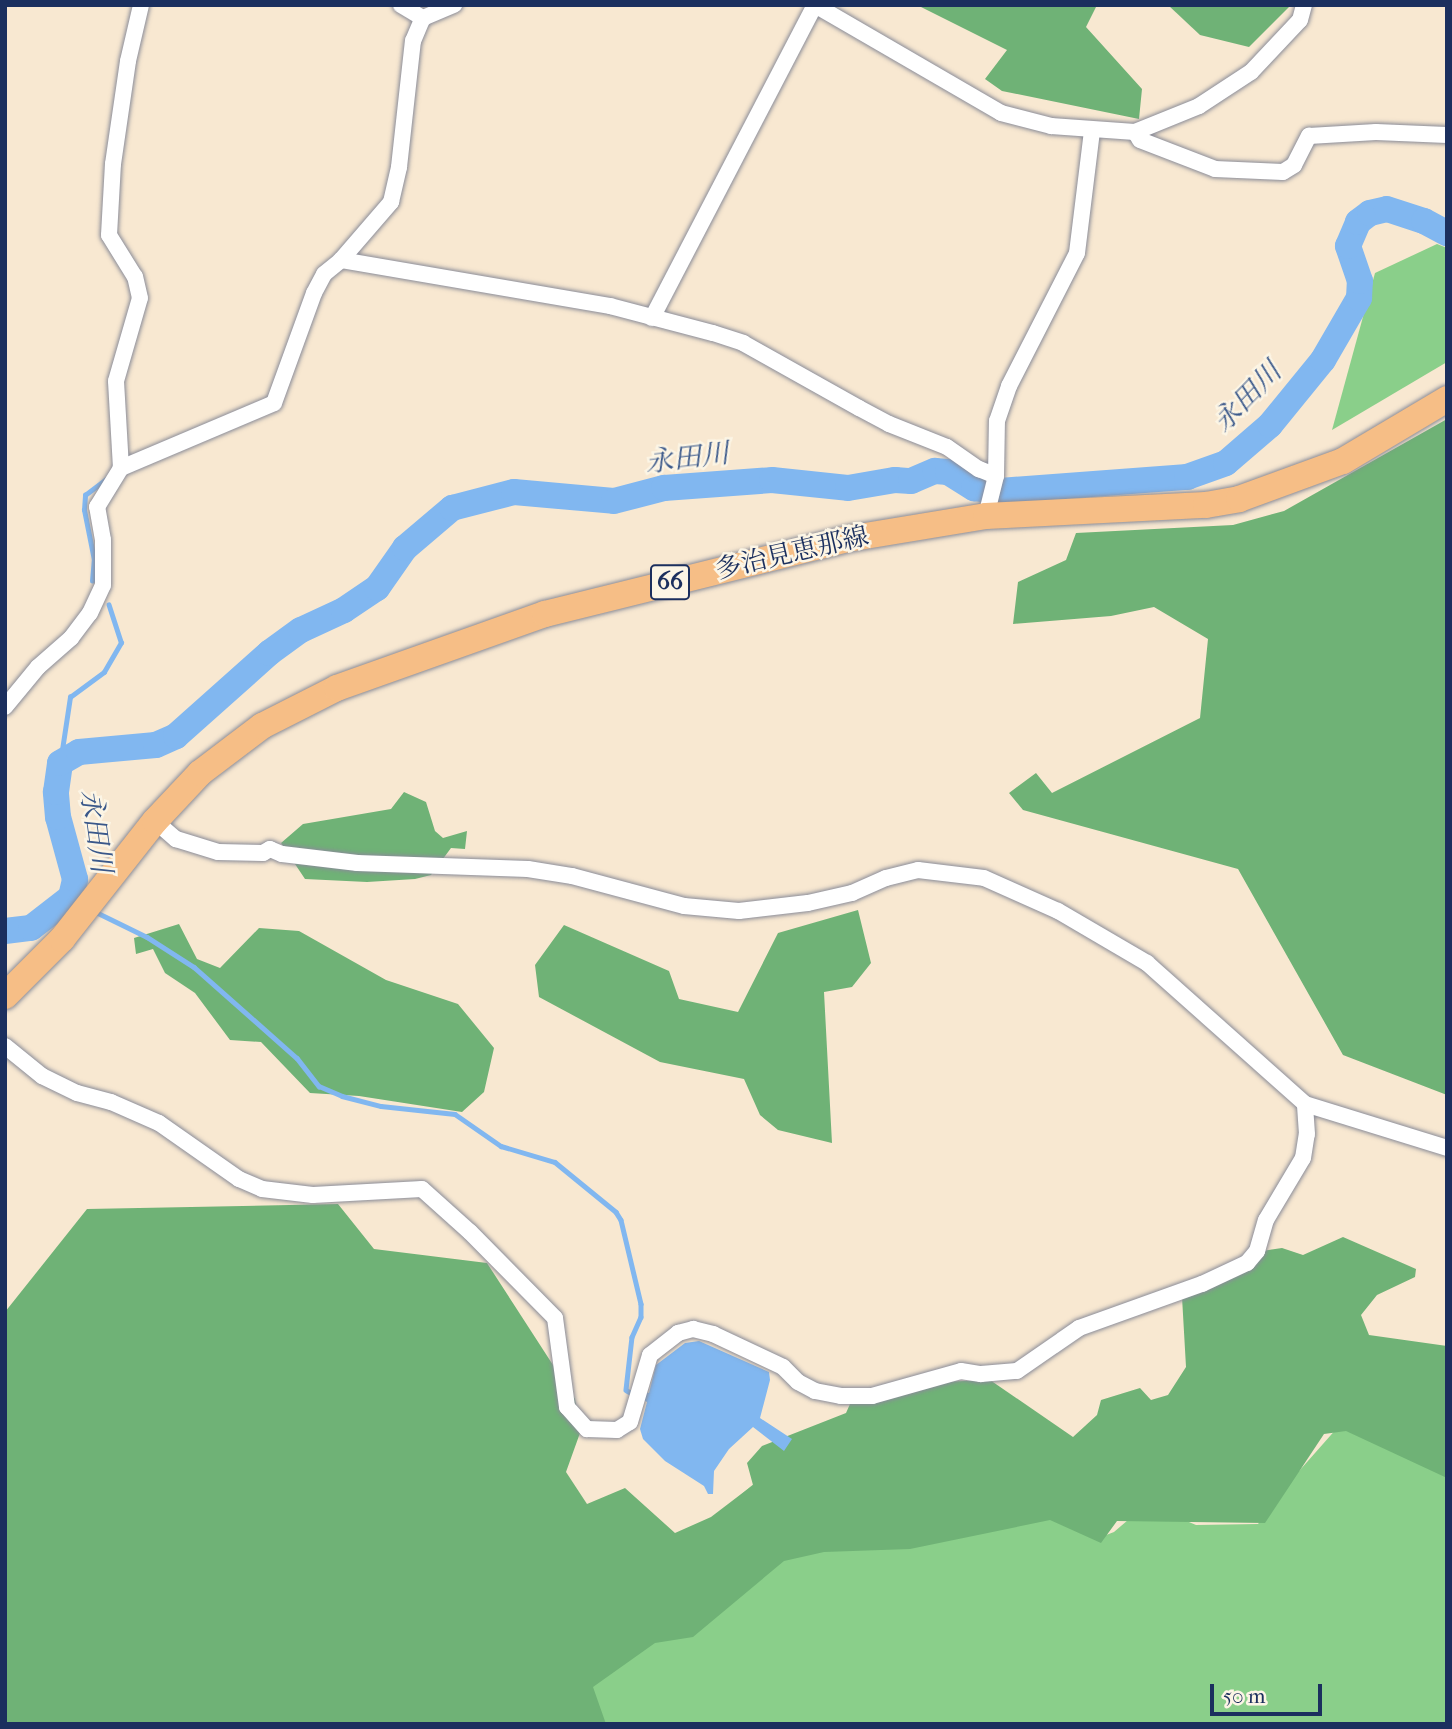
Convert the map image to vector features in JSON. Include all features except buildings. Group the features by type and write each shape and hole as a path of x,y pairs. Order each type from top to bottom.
{"main road":[{"name":"多治見恵那線","path":"5,996 62,939 155,821 215,759 262,726 337,688 545,614 853,538 986,516 1206,505 1239,499 1343,461 1447,399"}],"street":[{"path":"5,707 38,667 71,638 90,613 103,585 103,540 97,507 121,468 116,381 140,298 135,277 109,235 116,142 141,5"},
{"path":"401,5 423,18"},
{"path":"121,468 274,403 314,293 324,274 341,260 391,202 399,167 413,41 423,18 454,5"},
{"path":"652,318 815,5 1001,113 1051,126 1135,132 1199,106 1251,72 1300,20 1304,5"},
{"path":"986,516 996,476 997,421 1009,386 1060,292 1077,253 1092,130"},
{"path":"1135,132 1140,140 1215,169 1283,173 1294,165 1309,136 1376,132 1447,135"},
{"path":"341,260 560,296 743,343 889,424 947,447 979,469 996,476"},
{"path":"155,821 176,839 218,852 263,853 270,849 282,854 356,863 528,869 572,876 684,906 739,911 807,903 918,870 985,878 1058,911 1147,963 1305,1104 1447,1148"},
{"path":"5,1046 42,1076 77,1093 111,1101 159,1123 239,1179 262,1189 313,1195 422,1189 454,1216 555,1318 567,1407 587,1429 617,1430 630,1422 650,1355 678,1333 693,1329 713,1334 783,1367 798,1382 815,1391 841,1396 872,1396 961,1371 981,1374 1017,1371 1079,1328 1202,1284 1247,1263 1257,1251 1266,1220 1303,1158 1307,1134 1305,1104"}],"green space":[{"path":"917,5 1097,5 1086,27 1142,89 1139,119 1002,91 985,79 1007,50"},
{"path":"1168,5 1291,5 1249,47 1200,35"},
{"path":"1437,244 1447,248 1447,362 1332,430 1375,273"},
{"path":"1447,419 1447,1095 1343,1055 1238,869 1023,810 1009,793 1036,773 1052,793 1200,718 1208,639 1154,607 1111,616 1013,624 1018,582 1066,560 1076,533 1233,525 1284,511"},
{"path":"404,792 426,802 435,831 443,838 467,831 465,849 451,848 431,875 415,879 367,882 305,879 281,843 303,824 391,809"},
{"path":"858,910 871,963 852,987 824,992 832,1143 778,1130 760,1115 744,1079 660,1062 539,997 535,965 564,925 669,971 679,999 738,1012 778,933"},
{"path":"179,924 197,959 220,968 259,928 299,931 386,980 458,1004 494,1048 484,1092 462,1112 359,1096 310,1093 261,1042 230,1040 195,993 165,973 153,949 136,954 134,938"},
{"path":"338,1204 374,1249 487,1263 575,1399 580,1433 566,1472 587,1504 625,1488 675,1533 711,1517 753,1485 747,1463 762,1446 846,1413 850,1404 938,1382 990,1380 1073,1437 1097,1415 1101,1400 1140,1388 1151,1400 1168,1395 1186,1367 1182,1297 1262,1251 1282,1248 1303,1255 1343,1237 1416,1269 1415,1277 1377,1295 1361,1315 1369,1335 1447,1346 1447,1478 1346,1431 1324,1434 1265,1523 1117,1521 1101,1543 1050,1520 910,1549 824,1552 784,1561 693,1637 655,1643 593,1687 606,1724 5,1724 5,1312 87,1209"},
{"path":"1338,1427 1447,1473 1447,1724 519,1724 691,1536 820,1429 1101,1537 1114,1532 1135,1514 1177,1517 1196,1525 1258,1524 1292,1479"}],"water":[{"path":"699,1341 769,1372 770,1380 760,1418 792,1439 784,1451 753,1427 729,1449 714,1471 713,1494 708,1494 704,1486 665,1461 643,1439 640,1429 647,1402 641,1399 643,1392 649,1393 656,1365 685,1343"}],"waterway":[{"name":"永田川","path":"5,931 31,928 71,897 75,879 58,817 56,792 60,763 79,752 156,745 176,736 269,653 301,630 344,610 377,588 405,548 452,508 514,492 614,501 664,488 772,480 848,488 895,480 911,481 935,471 948,472 974,488 1000,491 1187,477 1226,463 1270,425 1323,360 1359,298 1360,281 1348,246 1358,222 1370,213 1387,209 1424,221 1447,233"},
{"path":"92,581 94,560 84,510 85,495 106,479"},
{"path":"60,763 70,697 104,672 121,643 109,605"},
{"path":"68,900 78,904"},
{"path":"96,912 147,937 194,967 297,1058 319,1086 342,1096 381,1106 455,1114 501,1146 555,1162 616,1212 621,1220 641,1304 641,1317 632,1337 626,1390 633,1394"}]}
